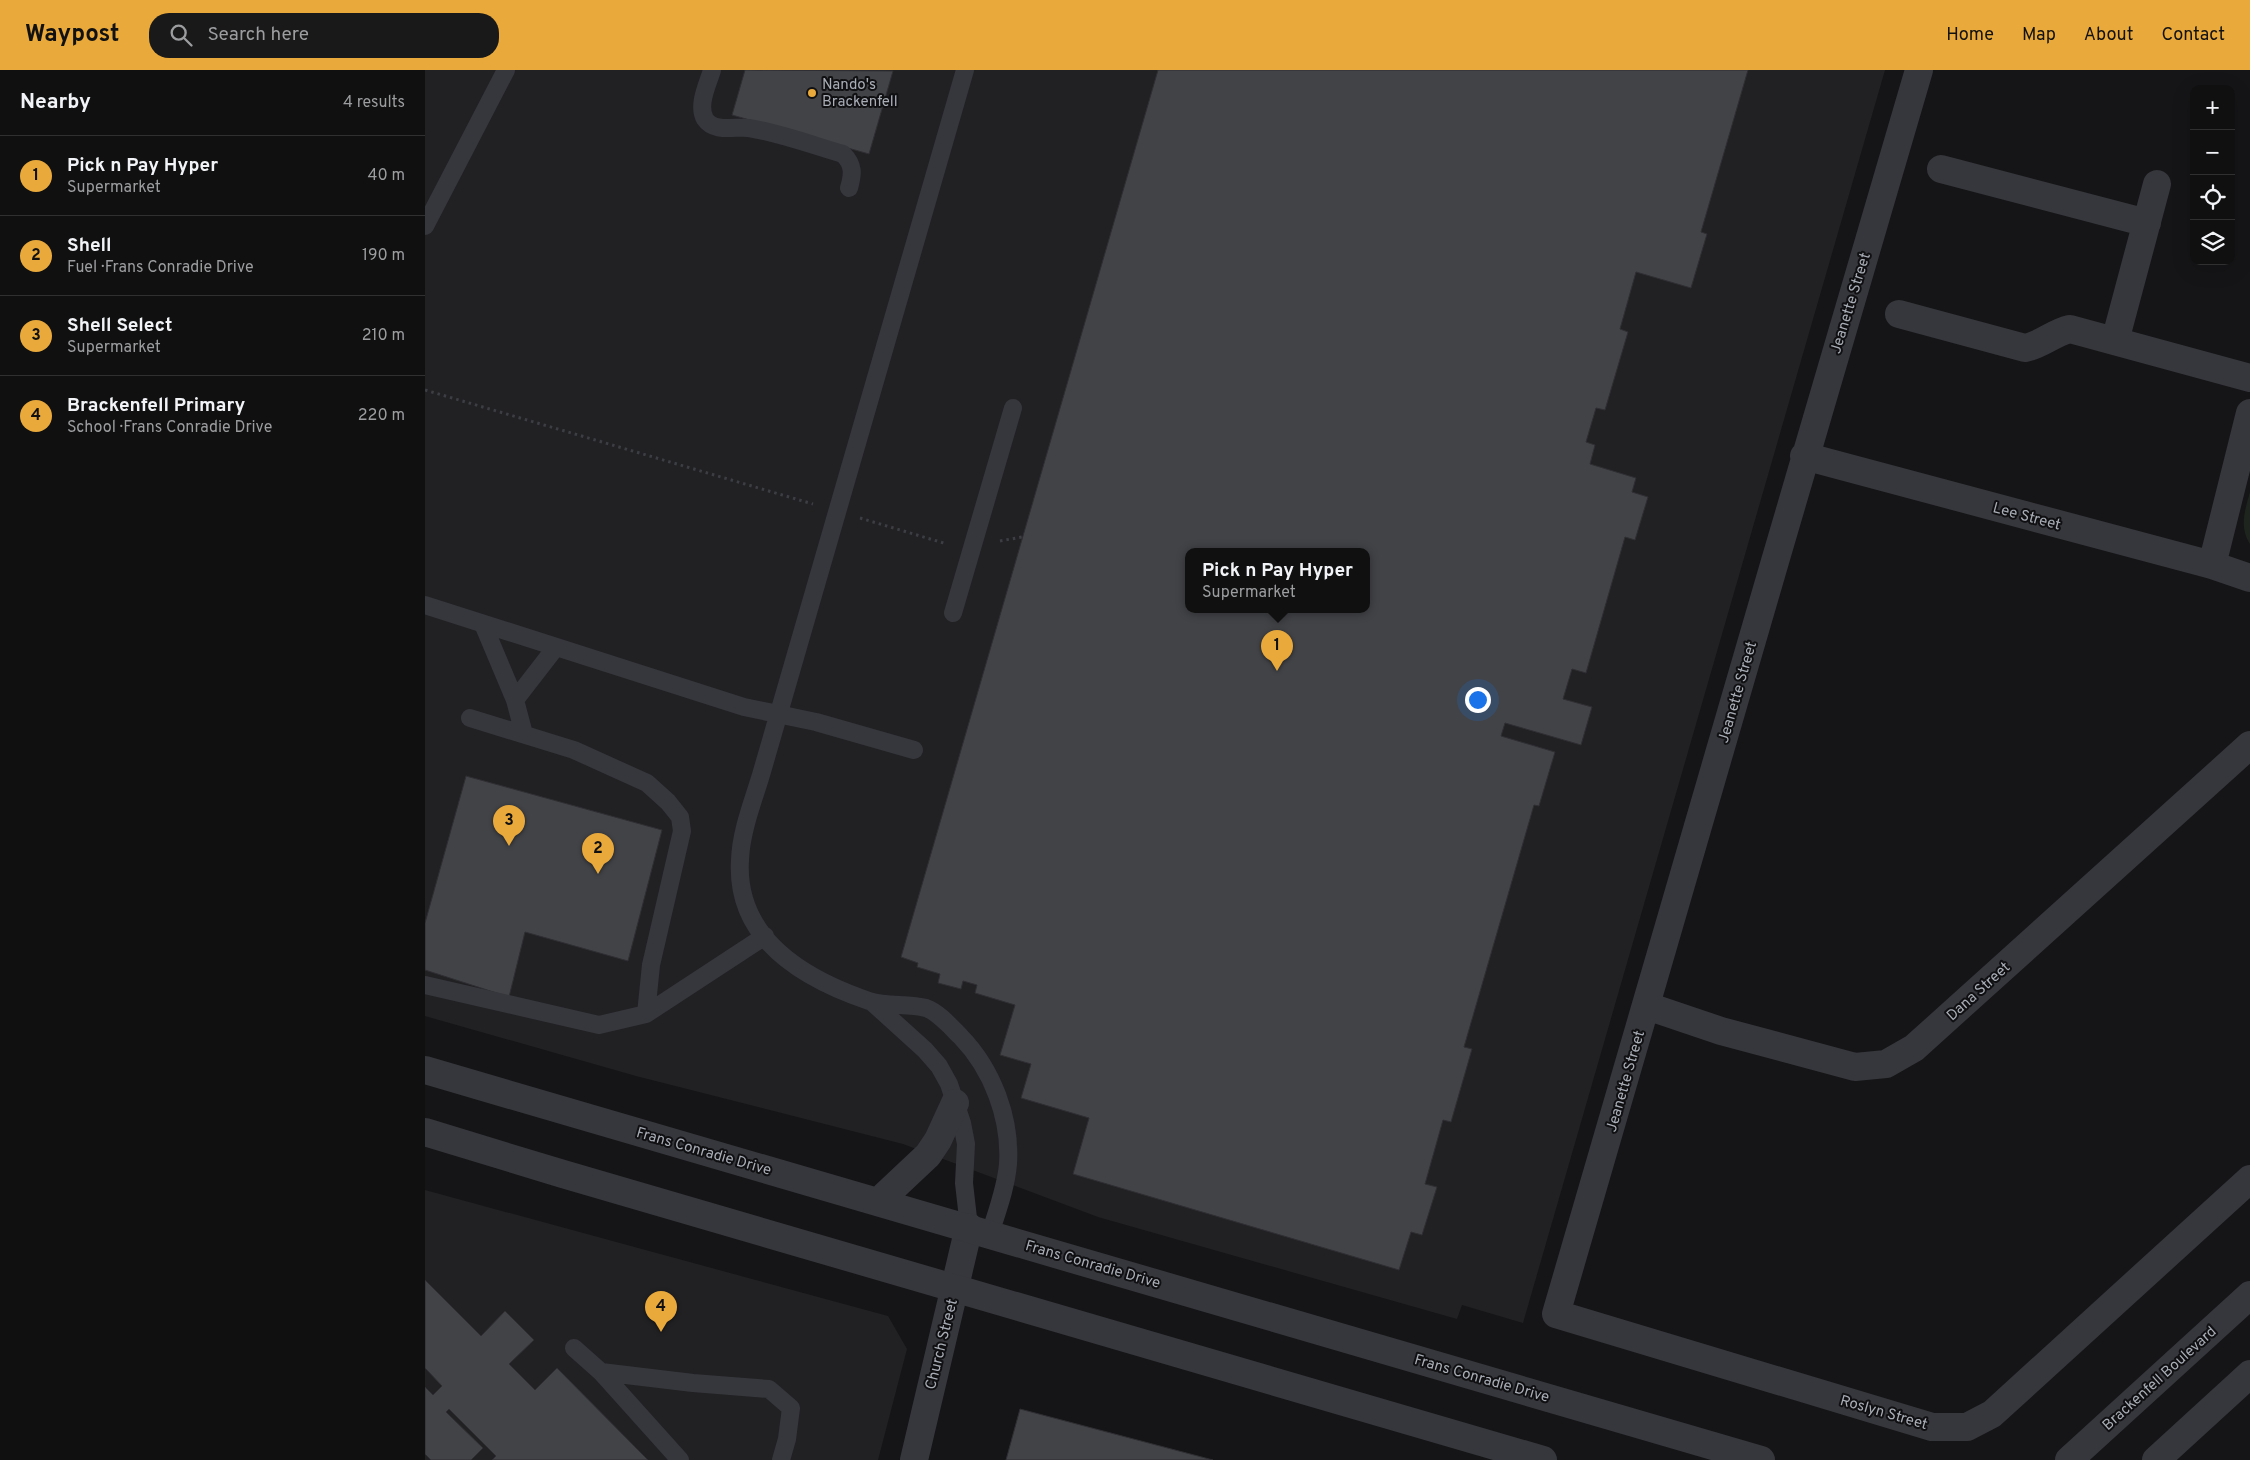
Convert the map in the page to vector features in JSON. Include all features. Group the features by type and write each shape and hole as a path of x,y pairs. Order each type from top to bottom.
{"street":[{"name":"Jeanette Street","path":"1556,1314 1647,1006 1804,456 1919,70"},
{"path":"1941,169 2147,223"},
{"path":"2115,341 2157,184"},
{"path":"1899,314 2025,348 2034,347 2059,332 2069,329 2250,378"},
{"path":"2212,565 2250,413"},
{"name":"Lee Street","path":"1804,456 2212,565 2250,578"},
{"name":"Dana Street","path":"1647,1006 1721,1031 1855,1067 1887,1064 1914,1048 2250,745"},
{"name":"Frans Conradie Drive","path":"425,1070 1761,1460"},
{"path":"878,1202 928,1155 938,1140 955,1104"},
{"path":"425,1132 1543,1460"},
{"name":"Roslyn Street","path":"1556,1314 1932,1427 1967,1427 1991,1414 2250,1179"},
{"name":"Church Street","path":"914,1460 955,1288 980,1231"},
{"name":"Brackenfell Boulevard","path":"2069,1460 2250,1295"},
{"path":"2156,1460 2250,1374"}],"lane":[{"path":"425,226 506,70"},
{"path":"712,70 702,105 705,118 709,123 721,127 748,128 843,154 852,167 853,175 849,188"},
{"path":"965,70 779,714 740,857 741,888 746,906 765,936 780,954 815,980 872,1002 927,1008 948,1024 967,1043 983,1065 1004,1117 1008,1164 1005,1183 980,1231"},
{"path":"953,613 1013,408"},
{"path":"425,605 745,707 816,722 914,750"},
{"path":"483,624 515,700 524,734"},
{"path":"515,700 556,647"},
{"path":"470,718 574,750 647,783 668,802 680,817 682,831 651,965 646,1014"},
{"path":"425,985 599,1025 646,1014 765,936"},
{"path":"872,1002 925,1050 939,1066 949,1084 962,1123 966,1144 964,1183 980,1231"},
{"path":"574,1348 601,1372 680,1460"},
{"path":"601,1372 693,1383 769,1389 791,1408 787,1439 781,1460"}],"path":[{"path":"425,390 958,547 1022,538"}],"shaded area":[{"path":"425,70 1885,70 1523,1323 1462,1305 1457,1319 1098,1217 903,1144 636,1076 425,1016"},
{"path":"2250,492 2250,544 2244,525"},
{"path":"425,1190 888,1316 907,1349 878,1460 425,1460"}],"building":[{"name":"Nando's Brackenfell","path":"745,70 893,71 869,154 732,115"},
{"path":"1158,70 1748,70 1701,232 1707,234 1691,288 1636,272 1620,329 1628,332 1605,410 1596,408 1586,442 1595,445 1590,464 1636,478 1632,492 1648,497 1635,540 1625,537 1586,673 1572,669 1563,699 1592,707 1581,745 1505,723 1501,736 1555,752 1539,806 1534,805 1464,1047 1472,1049 1451,1122 1443,1120 1425,1184 1437,1187 1422,1235 1411,1232 1399,1270 1073,1174 1089,1118 1021,1098 1031,1064 1000,1055 1015,1005 975,993 977,985 963,981 961,989 938,983 940,974 917,967 918,963 901,957"},
{"path":"466,776 662,830 628,961 525,932 509,997 425,970 425,923"},
{"path":"425,1280 481,1336 505,1311 534,1340 509,1364 535,1390 557,1368 648,1460 492,1460 496,1456 449,1409 446,1412 483,1448 471,1460 431,1460 425,1454 425,1387 433,1395 442,1386 425,1368"},
{"path":"1020,1409 1213,1460 1006,1460"}],"place":[{"name":"Nando's Brackenfell","path":"812,93"},
{"name":"Pick n Pay Hyper","path":"1277,671"},
{"name":"Shell Select","path":"509,846"},
{"name":"Shell","path":"598,874"},
{"name":"Brackenfell Primary","path":"661,1332"}]}
